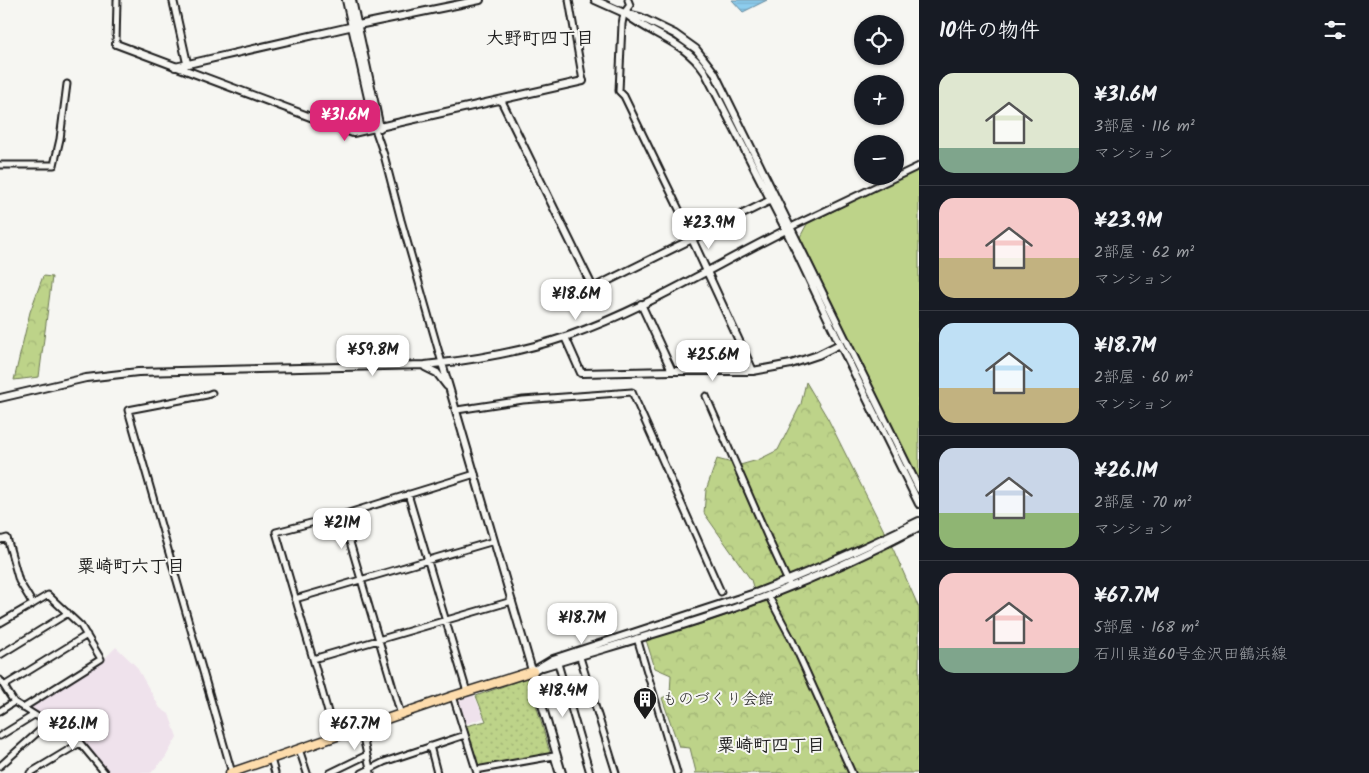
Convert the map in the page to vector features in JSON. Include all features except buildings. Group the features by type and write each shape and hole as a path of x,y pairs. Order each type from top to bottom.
{"main road":[{"path":"231,773 453,696 533,671"}],"street":[{"path":"117,0 116,44 353,133 583,82 569,0"},
{"path":"173,0 187,63"},
{"path":"346,0 355,25"},
{"path":"352,0 355,25 377,128 401,220 561,773"},
{"path":"175,67 355,25 480,0"},
{"path":"595,0 640,17 675,34 696,49 704,58 721,86 773,199 919,489"},
{"path":"628,0 630,4 624,12 620,35 619,91 624,96 690,232 753,371"},
{"path":"0,165 54,166 60,139 67,84"},
{"path":"501,100 592,288 773,199"},
{"path":"0,398 86,378 138,372 422,365 493,356 565,337 641,304 788,228 919,166"},
{"path":"788,228 840,344 919,504"},
{"path":"641,304 672,371"},
{"path":"565,337 581,373 753,371 791,364 818,355 840,344"},
{"path":"422,365 437,373 450,389"},
{"path":"457,410 523,400 632,392 721,592"},
{"path":"212,393 128,410 231,773"},
{"path":"706,396 789,583"},
{"path":"335,737 276,532 342,515 475,474"},
{"path":"408,494 467,692"},
{"path":"342,515 401,715"},
{"path":"636,636 716,614 768,596 789,583 919,521"},
{"path":"533,671 557,660 636,636 789,583 867,553 919,527"},
{"path":"0,540 7,538 19,581 33,604"},
{"path":"295,599 494,541"},
{"path":"0,623 48,595 81,626 101,659 23,708"},
{"path":"768,596 792,640 852,773"},
{"path":"313,659 512,601"},
{"path":"0,655 68,613"},
{"path":"87,635 1,683 14,702 80,743 105,773"},
{"path":"636,636 676,773"},
{"path":"579,654 616,773"},
{"path":"557,660 590,773"},
{"path":"453,696 477,772 554,756 561,773"},
{"path":"0,710 14,702"},
{"path":"0,736 34,715"},
{"path":"0,766 47,724"},
{"path":"361,728 370,771"},
{"path":"362,773 370,771 384,762 465,735"},
{"path":"30,773 80,743"},
{"path":"430,746 437,773"},
{"path":"299,750 307,773"},
{"path":"330,773 367,755"},
{"path":"271,759 275,773"}],"shaded area":[{"path":"116,647 136,666 160,708 169,714 177,737 165,758 151,773 108,773 83,743 26,707 104,659"},
{"path":"474,695 484,718 465,724 457,701"}],"green space":[{"path":"919,169 919,480 800,237 807,224 886,185 904,185 904,176"},
{"path":"43,276 52,277 39,377 14,380 30,312"},
{"path":"806,382 828,419 894,551 919,608 919,773 694,773 696,772 690,748 679,747 662,698 670,694 671,675 655,668 646,640 758,604 751,580 704,513 706,490 717,459 740,465 758,460 778,450 801,404"},
{"path":"526,678 529,680 550,753 479,767 466,726 486,721 476,696"}],"water":[{"path":"732,0 767,0 743,12"}],"place":[{"name":"ものづくり会館","path":"645,720"}],"district":[{"name":"大野町四丁目","path":"540,39"},
{"name":"粟崎町六丁目","path":"131,567"},
{"name":"粟崎町四丁目","path":"771,746"}]}
